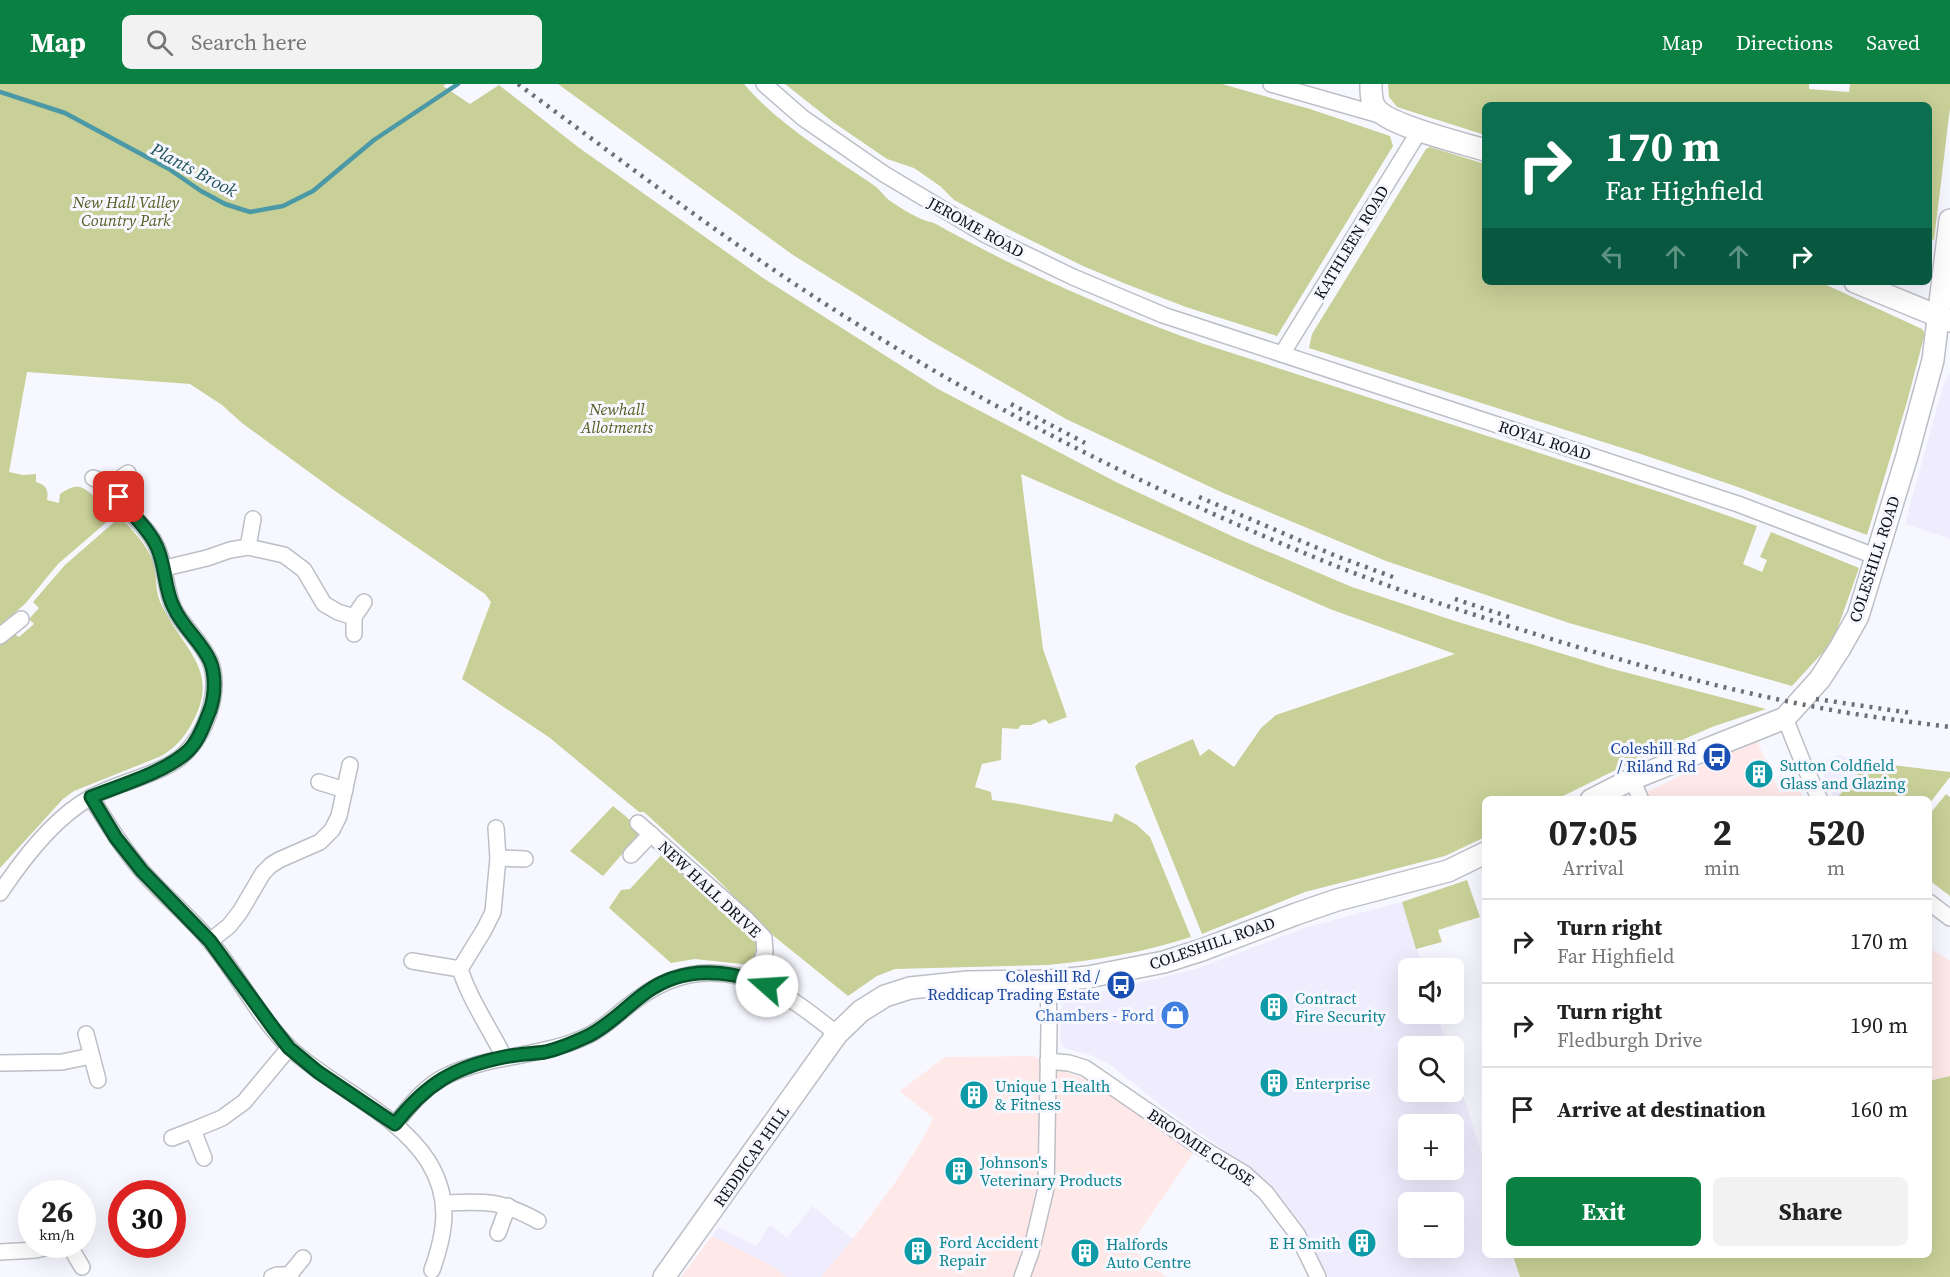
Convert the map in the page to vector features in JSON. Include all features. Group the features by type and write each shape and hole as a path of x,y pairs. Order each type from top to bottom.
{"street":[{"name":"JEROME ROAD","path":"764,84 803,118 884,174 986,235 1072,277 1163,315 1210,330"},
{"path":"1271,84 1383,116 1417,130 1482,149"},
{"path":"1371,84 1374,106 1383,116"},
{"name":"KATHLEEN ROAD","path":"1282,354 1417,130"},
{"name":"COLESHILL ROAD","path":"1598,796 1632,778 1785,718 1820,679 1840,648 1858,616 1907,456 1942,355 1950,220"},
{"path":"1862,285 1945,319"},
{"name":"ROYAL ROAD","path":"1210,330 1738,504 1877,557"},
{"path":"111,485 128,473"},
{"path":"0,893 20,865 70,811 91,797 175,762 190,749 213,703 214,681 211,663 173,608 165,568 157,546 144,526 126,508 111,485 93,478"},
{"path":"248,547 253,519"},
{"path":"165,568 248,547 284,555 304,570 324,604 354,617"},
{"path":"354,634 354,617 364,602"},
{"path":"0,636 21,619"},
{"path":"1785,718 1818,796"},
{"path":"210,941 229,926 263,873 271,865 320,842 332,831 339,816 350,765"},
{"path":"1632,778 1639,796"},
{"path":"319,782 345,790"},
{"path":"91,797 116,838 142,871 210,941 289,1048 318,1072 395,1124 414,1142 429,1162 444,1203 442,1240 432,1270"},
{"name":"NEW HALL DRIVE","path":"638,823 745,918 764,938 765,952 754,980"},
{"path":"496,828 498,858 493,912 460,969 467,992 504,1057"},
{"name":"NEW HALL DRIVE","path":"631,855 651,834"},
{"name":"COLESHILL ROAD","path":"837,1034 861,1011 885,996 910,988 968,982 1048,981 1098,975 1164,962 1337,900 1448,871 1482,854"},
{"path":"498,858 525,859"},
{"path":"1932,904 1950,918"},
{"path":"412,961 460,969"},
{"path":"395,1124 411,1103 442,1078 465,1068 504,1057 547,1051 588,1036 604,1026 647,990 674,978 709,973 754,980 779,992 837,1034"},
{"path":"1022,1277 1031,1252 1046,1188 1048,981"},
{"path":"86,1034 98,1080"},
{"name":"REDDICAP HILL","path":"664,1277 837,1034"},
{"path":"172,1138 222,1118 244,1102 289,1048"},
{"path":"0,1063 62,1062 91,1056"},
{"name":"BROOMIE CLOSE","path":"1048,1061 1069,1063 1085,1068 1245,1174 1266,1193 1297,1234 1318,1277"},
{"path":"193,1130 204,1158"},
{"path":"444,1203 486,1202 508,1206 538,1221"},
{"path":"498,1233 508,1206"},
{"path":"0,1251 18,1250"},
{"path":"76,1258 81,1267"},
{"path":"272,1277 290,1276 303,1258"}],"shaded area":[{"path":"1950,373 1950,539 1905,524 1943,386"},
{"path":"1756,739 1780,793 1798,786 1803,796 1638,796"},
{"path":"1837,755 1868,762 1839,796 1833,796 1819,764"},
{"path":"1402,902 1420,958 1398,958 1398,1024 1440,1024 1444,1036 1398,1036 1398,1102 1464,1102 1464,1098 1482,1155 1482,1258 1514,1258 1520,1277 1327,1277 1303,1226 1275,1189 1159,1104 1111,1065 1093,1056 1067,1049 1060,1042 1062,1002 1067,997 1100,992 1196,969 1307,927"},
{"path":"1932,950 1950,961 1950,1076 1932,1080"},
{"path":"1033,1056 1091,1081 1195,1150 1129,1247 1166,1277 821,1277 894,1184 933,1118 900,1091 945,1057"},
{"path":"812,1206 853,1239 821,1277 786,1277 772,1266 712,1236 718,1227 756,1246 770,1225 787,1238"},
{"path":"712,1236 772,1266 786,1277 681,1277"}],"green space":[{"path":"0,84 446,84 443,86 470,104 499,85 578,147 763,278 938,389 1118,483 1236,538 1352,587 1609,668 1766,709 1712,727 1638,759 1563,796 1482,796 1482,838 1445,856 1305,892 1202,934 1135,767 1138,763 1193,739 1200,756 1209,749 1234,767 1261,728 1276,715 1455,654 1330,609 1021,474 1043,649 1067,717 1049,724 1045,719 1031,725 1021,725 1018,729 1002,728 1001,760 982,764 975,787 991,792 992,800 1112,822 1115,813 1137,825 1150,837 1191,937 1121,955 1048,965 895,969 877,976 848,996 770,933 715,877 644,812 639,812 550,738 462,679 491,602 485,594 335,491 242,423 222,405 190,384 27,372 9,472 23,475 36,474 36,482 44,486 48,493 47,500 59,503 60,494 73,487 87,490 101,502 95,509 109,520 58,564 25,604 0,625"},
{"path":"558,84 744,84 788,126 874,186 899,207 1066,289 1204,344 1669,495 1757,526 1743,564 1762,572 1767,560 1760,557 1771,532 1859,568 1837,630 1825,650 1792,686 1569,623 1386,561 1221,492 1066,419 931,341 793,255"},
{"path":"785,84 1222,84 1310,109 1390,136 1393,146 1277,336 1186,307 1126,284 1083,266 1008,229 954,200 940,186 914,168 887,159 833,122"},
{"path":"1388,84 1809,84 1809,89 1849,92 1850,84 1950,84 1950,108 1934,240 1932,240 1932,102 1482,102 1482,134 1397,107 1389,97"},
{"path":"1430,147 1482,163 1482,285 1827,285 1922,329 1924,337 1907,402 1867,535 1641,454 1309,348 1312,334 1426,149"},
{"path":"120,517 148,552 154,565 160,601 196,662 203,690 200,706 188,730 173,747 159,757 74,791 63,799 0,868 0,644 14,634 19,637 34,624 29,619 39,608 33,602 65,565"},
{"path":"1868,762 1950,772 1950,777 1932,800 1932,796 1839,796"},
{"path":"1946,794 1950,797 1950,896 1932,882 1932,811"},
{"path":"613,806 632,822 638,836 603,876 570,851"},
{"path":"665,851 731,911 753,935 758,946 751,965 695,959 671,963 609,908 621,890 630,889"},
{"path":"1467,880 1480,917 1438,930 1442,942 1416,949 1402,902"},
{"path":"1950,1076 1950,1277 1520,1277 1514,1258 1932,1258 1932,1080"}],"waterway":[{"name":"Plants Brook","path":"0,92 65,113 169,169 225,204 250,212 283,206 313,191 374,140 458,84"}],"railway":[{"path":"518,84 727,238 857,324 1033,426 1154,487 1216,515 1341,568 1395,588 1561,642 1719,686 1784,701 1950,727"},
{"path":"1011,404 1085,443"},
{"path":"1199,497 1336,556 1393,577"},
{"path":"1455,599 1512,618"},
{"path":"1816,699 1911,713"}],"place":[{"name":"Coleshill Rd / Riland Rd","path":"1717,757"},
{"name":"Sutton Coldfield Glass and Glazing","path":"1759,774"},
{"name":"Coleshill Rd / Reddicap Trading Estate","path":"1121,985"},
{"name":"Contract Fire Security","path":"1274,1007"},
{"name":"Chambers - Ford","path":"1175,1015"},
{"name":"Enterprise","path":"1274,1083"},
{"name":"Unique 1 Health & Fitness","path":"974,1095"},
{"name":"Johnson's Veterinary Products","path":"959,1171"},
{"name":"E H Smith","path":"1362,1243"},
{"name":"Ford Accident Repair","path":"918,1251"},
{"name":"Halfords Auto Centre","path":"1085,1253"}],"route":[{"path":"119,497 126,508 144,526 157,546 165,568 173,608 211,663 214,681 213,703 190,749 175,762 91,797 116,838 142,871 210,941 289,1048 318,1072 395,1124 411,1103 442,1078 465,1068 504,1057 547,1051 588,1036 604,1026 647,990 674,978 709,973 732,975 754,980 767,986"}],"park label":[{"name":"New Hall Valley Country Park","path":"126,211"},
{"name":"Newhall Allotments","path":"617,418"}]}
